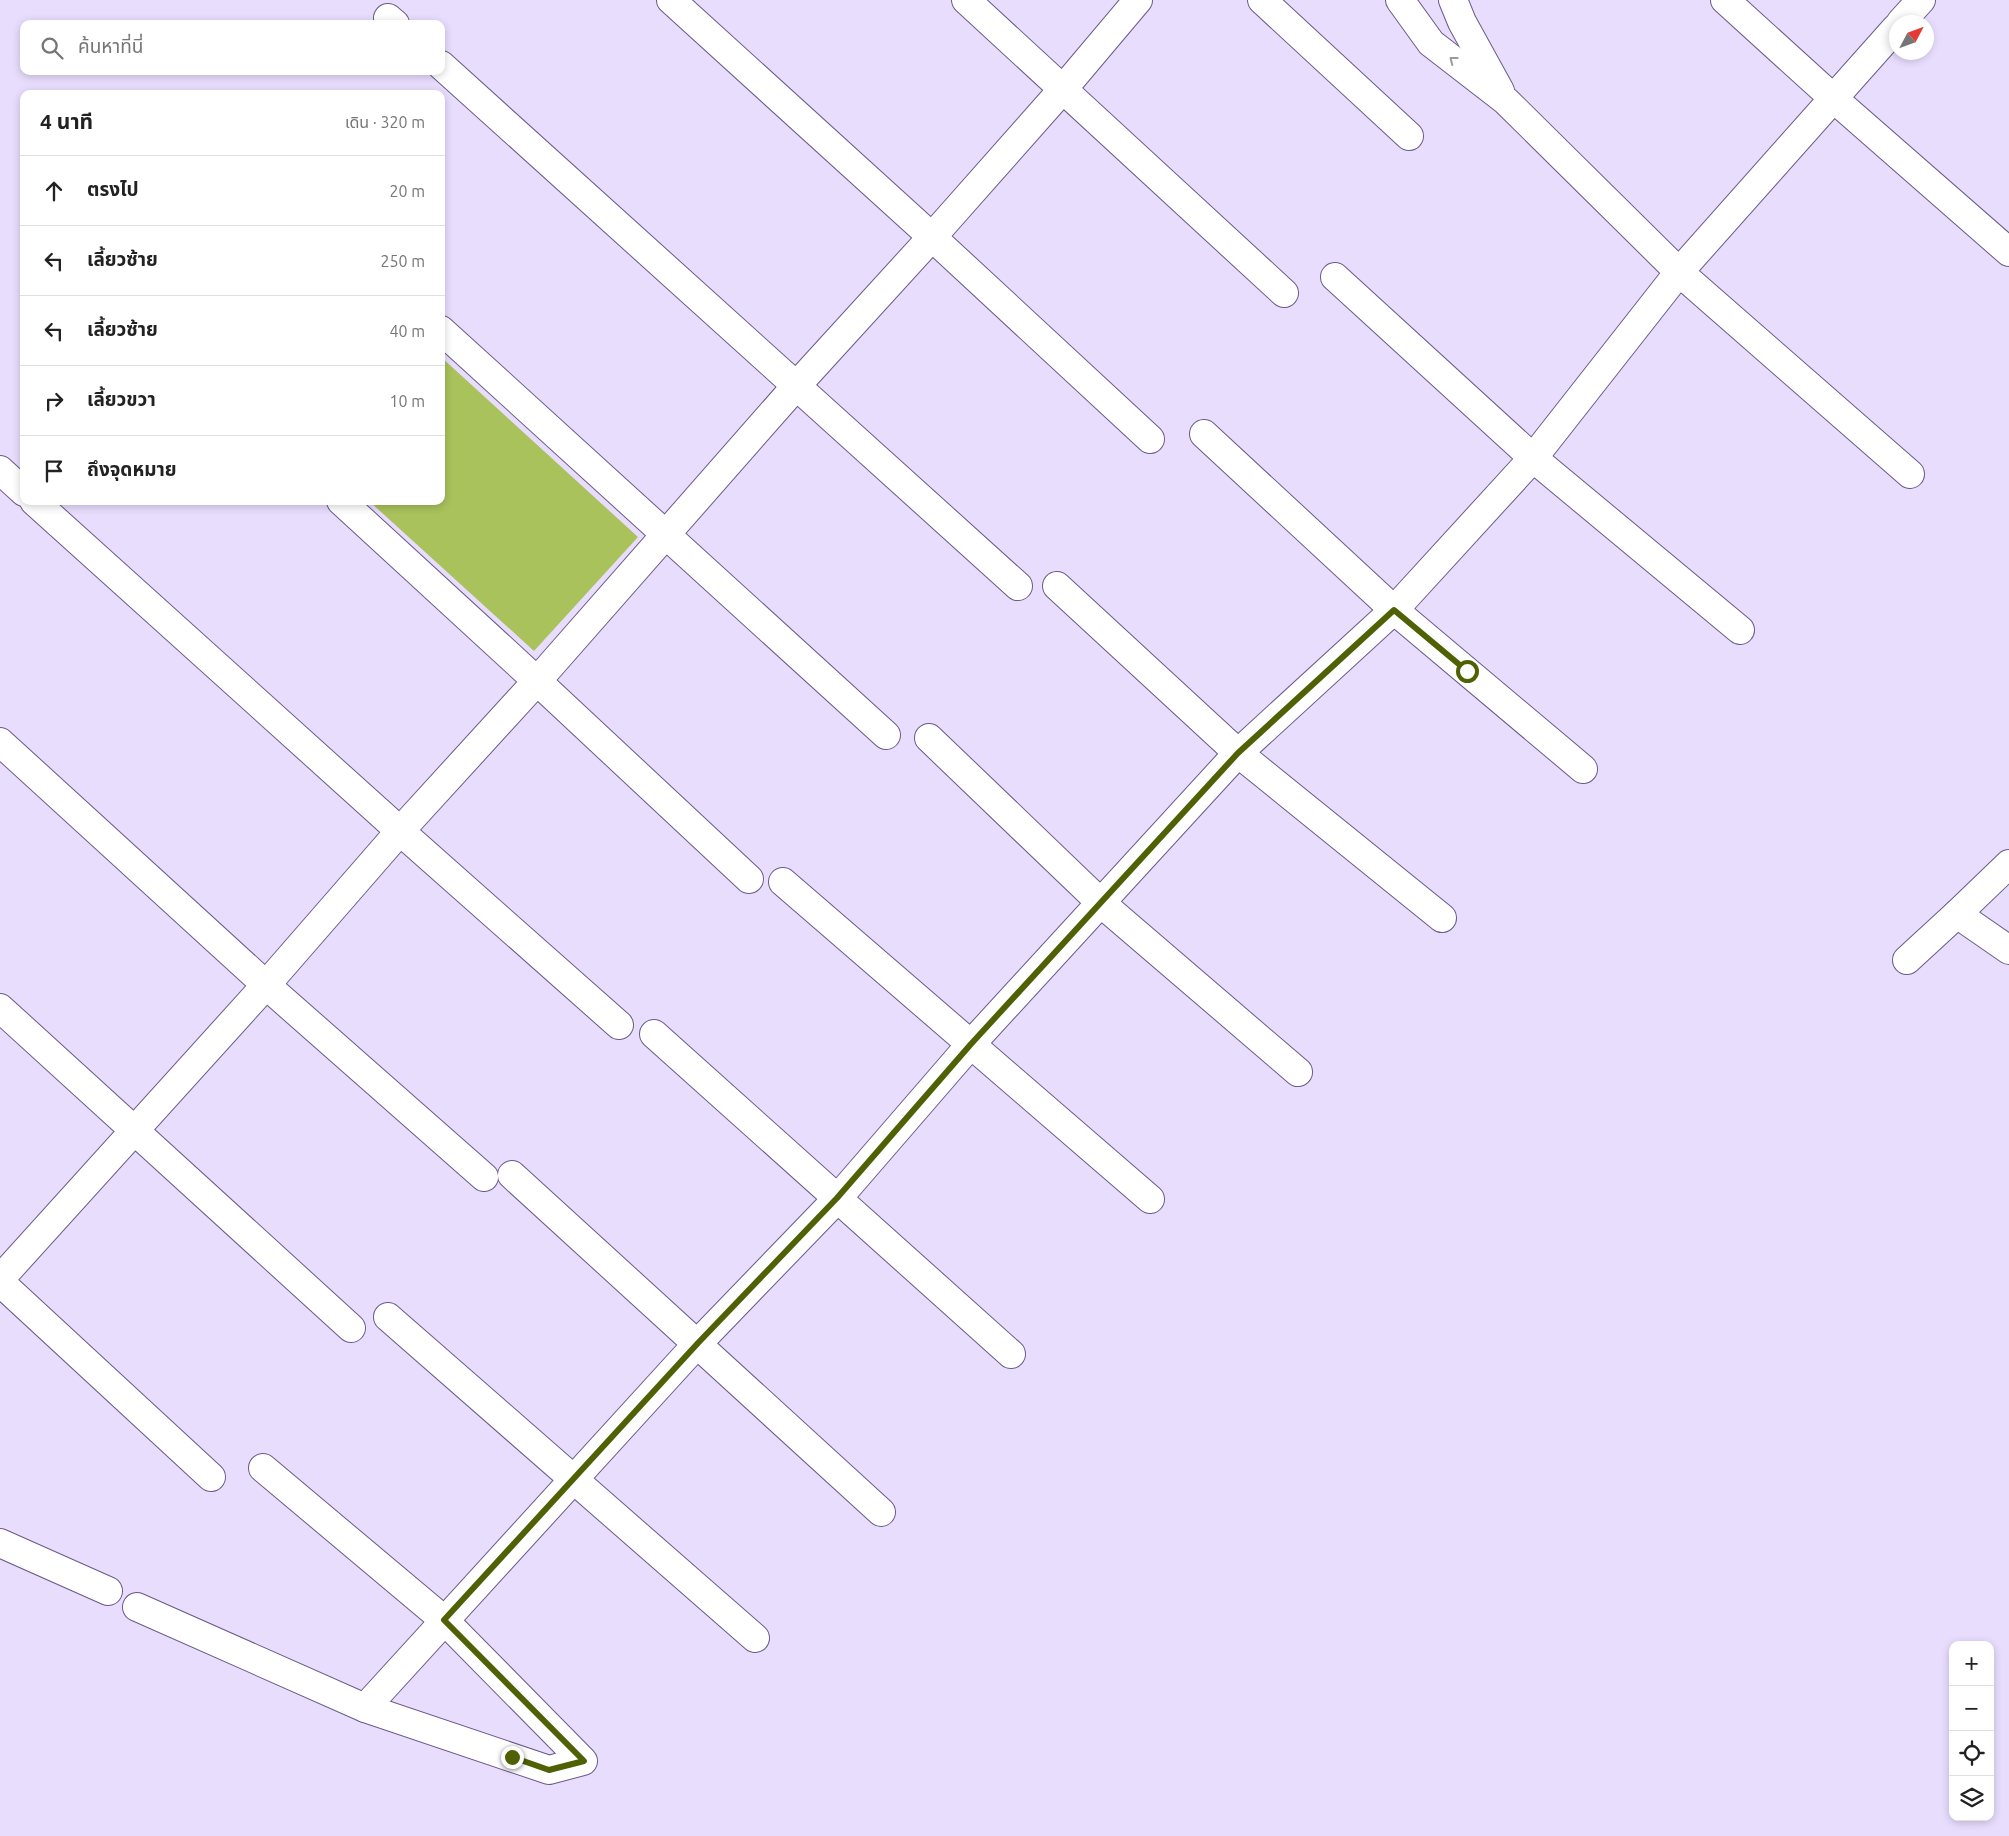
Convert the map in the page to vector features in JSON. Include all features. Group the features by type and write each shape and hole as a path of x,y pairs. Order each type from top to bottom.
{"street":[{"path":"671,0 932,237 1150,439"},
{"path":"966,0 1284,293"},
{"path":"211,1477 0,1280 133,1130 266,985 400,831 537,681 797,384 932,237 1138,0"},
{"path":"1262,0 1409,136"},
{"path":"1400,0 1431,43 1506,101 1679,272 1910,474"},
{"path":"1453,0 1462,22 1506,101"},
{"path":"1725,0 2009,252"},
{"path":"1908,15 1922,0"},
{"path":"365,1708 698,1343 837,1198 971,1044 1238,753 1394,610 1533,458 1679,272 1889,36"},
{"path":"445,69 797,384 1018,586"},
{"path":"1335,277 1533,458 1740,630"},
{"path":"445,334 886,735"},
{"path":"1204,434 1394,610 1584,769"},
{"path":"0,470 20,488"},
{"path":"38,505 400,831 620,1025"},
{"path":"345,505 749,879"},
{"path":"1057,586 1238,753 1442,918"},
{"path":"929,738 1101,903 1298,1072"},
{"path":"0,742 266,985 484,1177"},
{"path":"1906,960 2009,864"},
{"path":"783,882 1150,1199"},
{"path":"1957,914 2009,950"},
{"path":"0,1008 351,1328"},
{"path":"654,1034 1011,1354"},
{"path":"512,1175 881,1512"},
{"path":"388,1317 755,1638"},
{"path":"137,1607 365,1708 549,1770 584,1761 444,1620 263,1468"},
{"path":"0,1543 108,1590"}],"green space":[{"path":"445,361 638,537 534,651 373,505 445,505"}],"route":[{"path":"512,1757 549,1770 584,1761 444,1620 698,1343 837,1198 971,1044 1238,753 1394,610 1467,671"}]}
